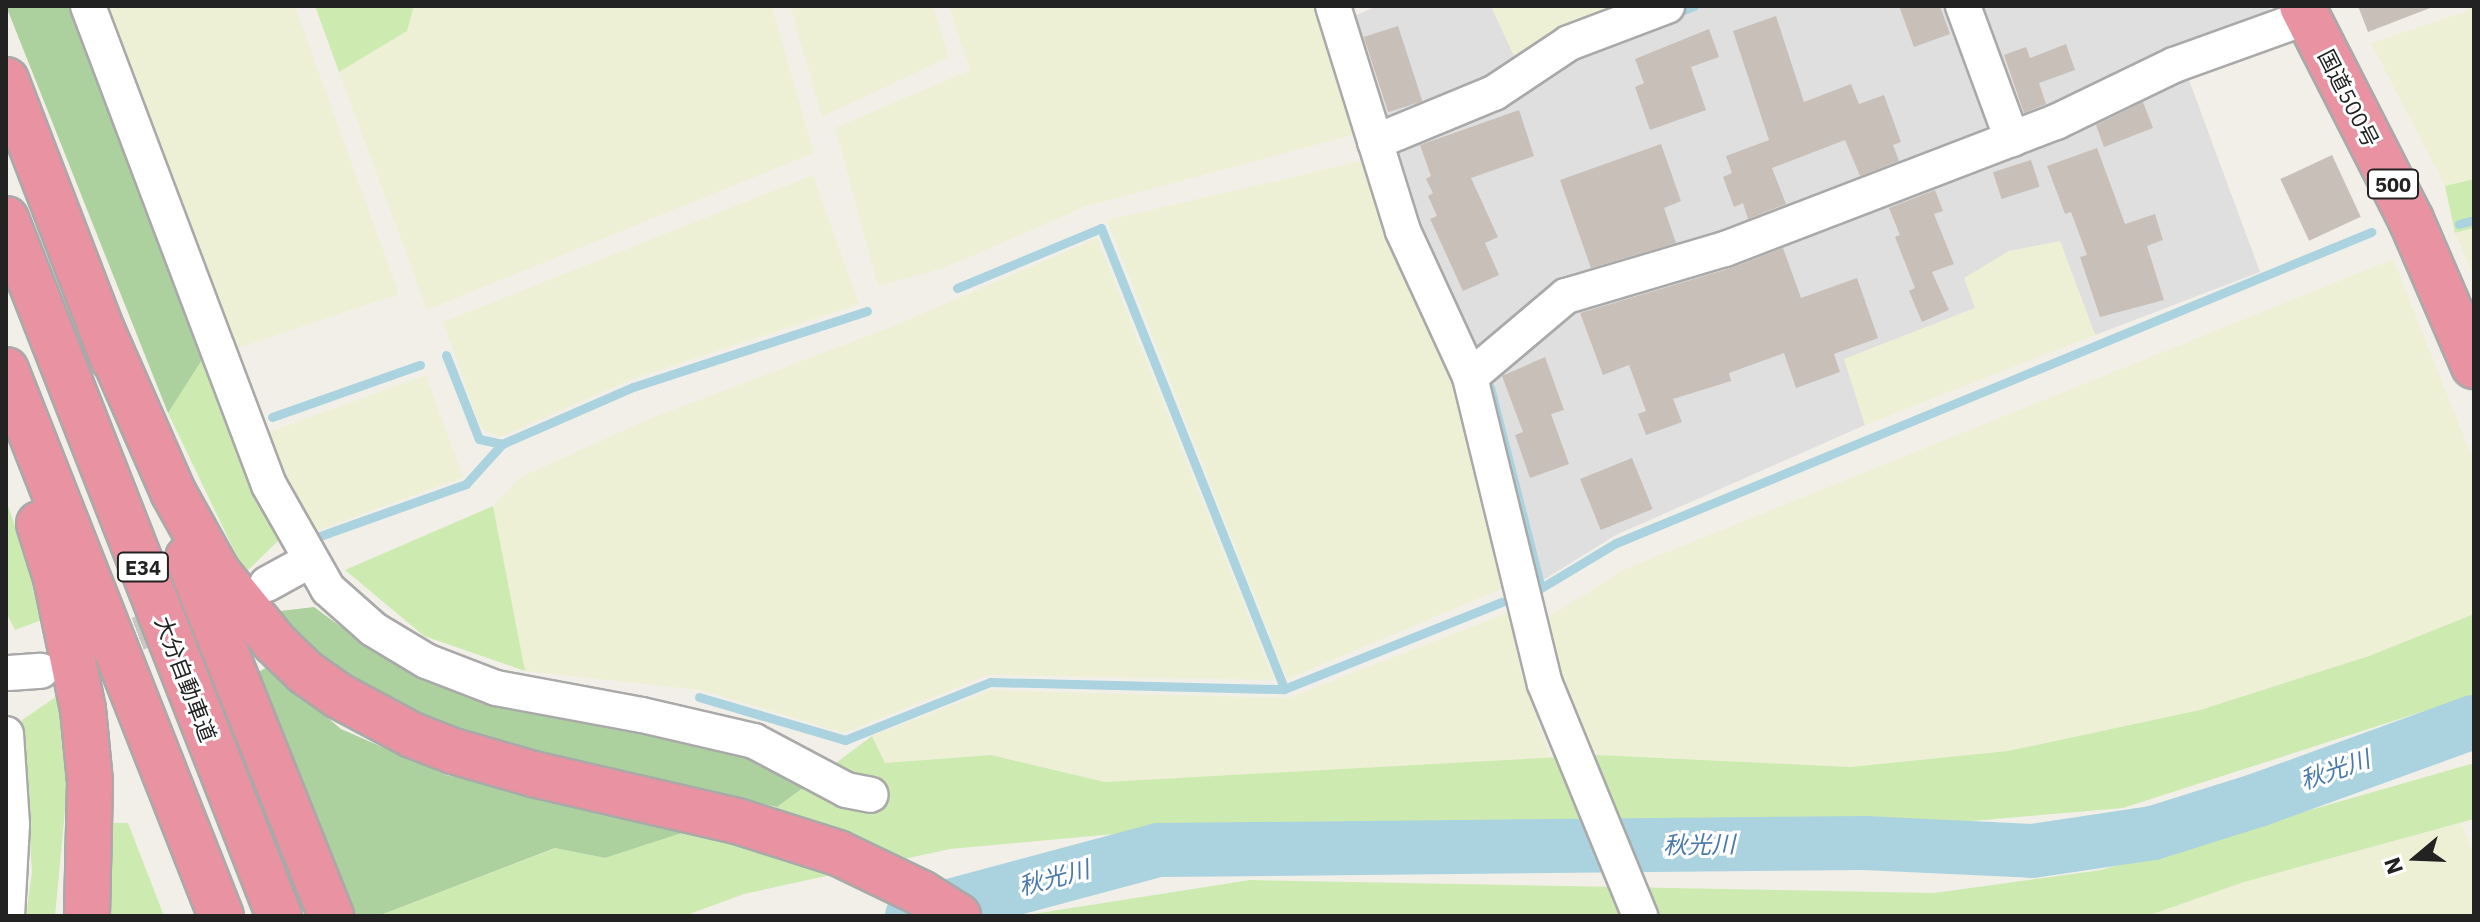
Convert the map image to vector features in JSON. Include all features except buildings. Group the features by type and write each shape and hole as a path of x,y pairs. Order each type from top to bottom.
{"highway":[{"name":"国道500号","path":"2305,11 2411,220 2474,366"},
{"path":"6,80 180,537 331,916"},
{"name":"大分自動車道","path":"6,219 279,916"},
{"path":"102,330 195,535 246,610 305,672 374,717 453,751 546,777 737,821 838,853 921,893 958,916"},
{"name":"E34","path":"6,370 221,916"},
{"path":"6,434 56,578 83,709 90,782 87,916"},
{"path":"150,734 207,916"}],"street":[{"path":"88,6 269,485 309,561 328,589 373,629 426,661 496,688 642,715 754,741 846,790 871,795"},
{"path":"1333,6 1403,231 1470,377 1534,645 1587,790 1640,915"},
{"path":"1375,142 1494,93 1569,43 1667,6"},
{"path":"1963,6 2012,139"},
{"path":"1470,377 1566,296 1725,249 2012,139 2056,122 2174,65 2305,11"},
{"path":"267,584 309,561"},
{"path":"6,734 12,824 7,916"}],"shaded area":[{"path":"1377,6 1491,6 1516,60 1580,52 1701,6 2268,6 2286,37 2186,72 2260,272 2095,335 2060,242 1976,308 1845,359 1865,425 1616,535 1545,579 1513,584 1329,27"}],"green space":[{"path":"6,6 69,6 202,360 168,413"},
{"path":"104,6 295,6 399,294 235,349"},
{"path":"315,6 414,6 407,31 339,72"},
{"path":"414,6 772,6 814,153 427,310 339,72 407,31"},
{"path":"790,6 933,6 949,57 822,117"},
{"path":"949,6 1321,6 1363,132 1084,207 944,268 878,286 835,128 970,70"},
{"path":"1491,6 1623,6 1516,60"},
{"path":"2469,6 2474,6 2474,179 2445,186 2371,43 2470,10"},
{"path":"1370,159 1462,374 1513,584 1287,679 1107,220"},
{"path":"813,175 859,304 630,380 500,437 481,429 443,322"},
{"path":"2474,179 2474,228 2455,233 2445,186"},
{"path":"2474,228 2474,277 2455,234"},
{"path":"1097,238 1274,680 988,675 844,733 700,690 525,671 493,506 521,477 649,419 891,327"},
{"path":"2060,241 2095,335 1865,425 1844,359 1975,308 1964,278 2009,251"},
{"path":"2393,259 2474,462 2474,614 2369,656 2201,710 2008,751 1850,767 1598,755 1581,739 1545,635 1545,619 1625,569"},
{"path":"202,360 280,539 245,573 168,413"},
{"path":"426,375 463,477 304,535 267,433"},
{"path":"6,500 47,618 15,630 6,612"},
{"path":"493,506 525,671 424,636 345,570"},
{"path":"314,607 367,646 455,691 747,756 804,787 777,807 461,736 362,691 272,612"},
{"path":"1510,612 1519,666 1551,760 1105,782 991,755 885,763 872,736 991,690 1288,698"},
{"path":"2474,614 2474,695 2123,808 1960,822 1726,818 1236,823 950,849 744,894 684,916 378,916 556,848 605,858 688,831 724,838 777,807 872,736 885,763 991,755 1105,782 1598,755 1850,767 2008,751 2200,710 2369,656"},
{"path":"267,667 341,729 446,775 688,831 605,858 555,848 378,916 356,916 254,675"},
{"path":"63,692 67,790 55,916 26,916 32,872 22,720"},
{"path":"2474,763 2474,819 2244,882 2147,916 1020,916 1250,880 1934,893 2101,870"},
{"path":"112,823 128,823 164,916 105,916"},
{"path":"2461,823 2474,855 2474,916 2147,916 2244,882"}],"waterway":[{"path":"1673,14 1694,6"},
{"path":"2459,224 2474,220"},
{"path":"957,288 1101,228 1284,689 1502,602"},
{"path":"1490,387 1541,588 1616,543 2371,232"},
{"path":"320,536 466,484 502,444 633,387 867,311"},
{"path":"446,355 479,439 502,444"},
{"path":"272,417 420,365"},
{"path":"699,697 845,740 990,682 1284,689"},
{"name":"秋光川","path":"912,916 1159,850 1865,843 2032,851 2153,833 2258,800 2474,722"}],"tunnel":[{"path":"90,652 231,598"}]}
